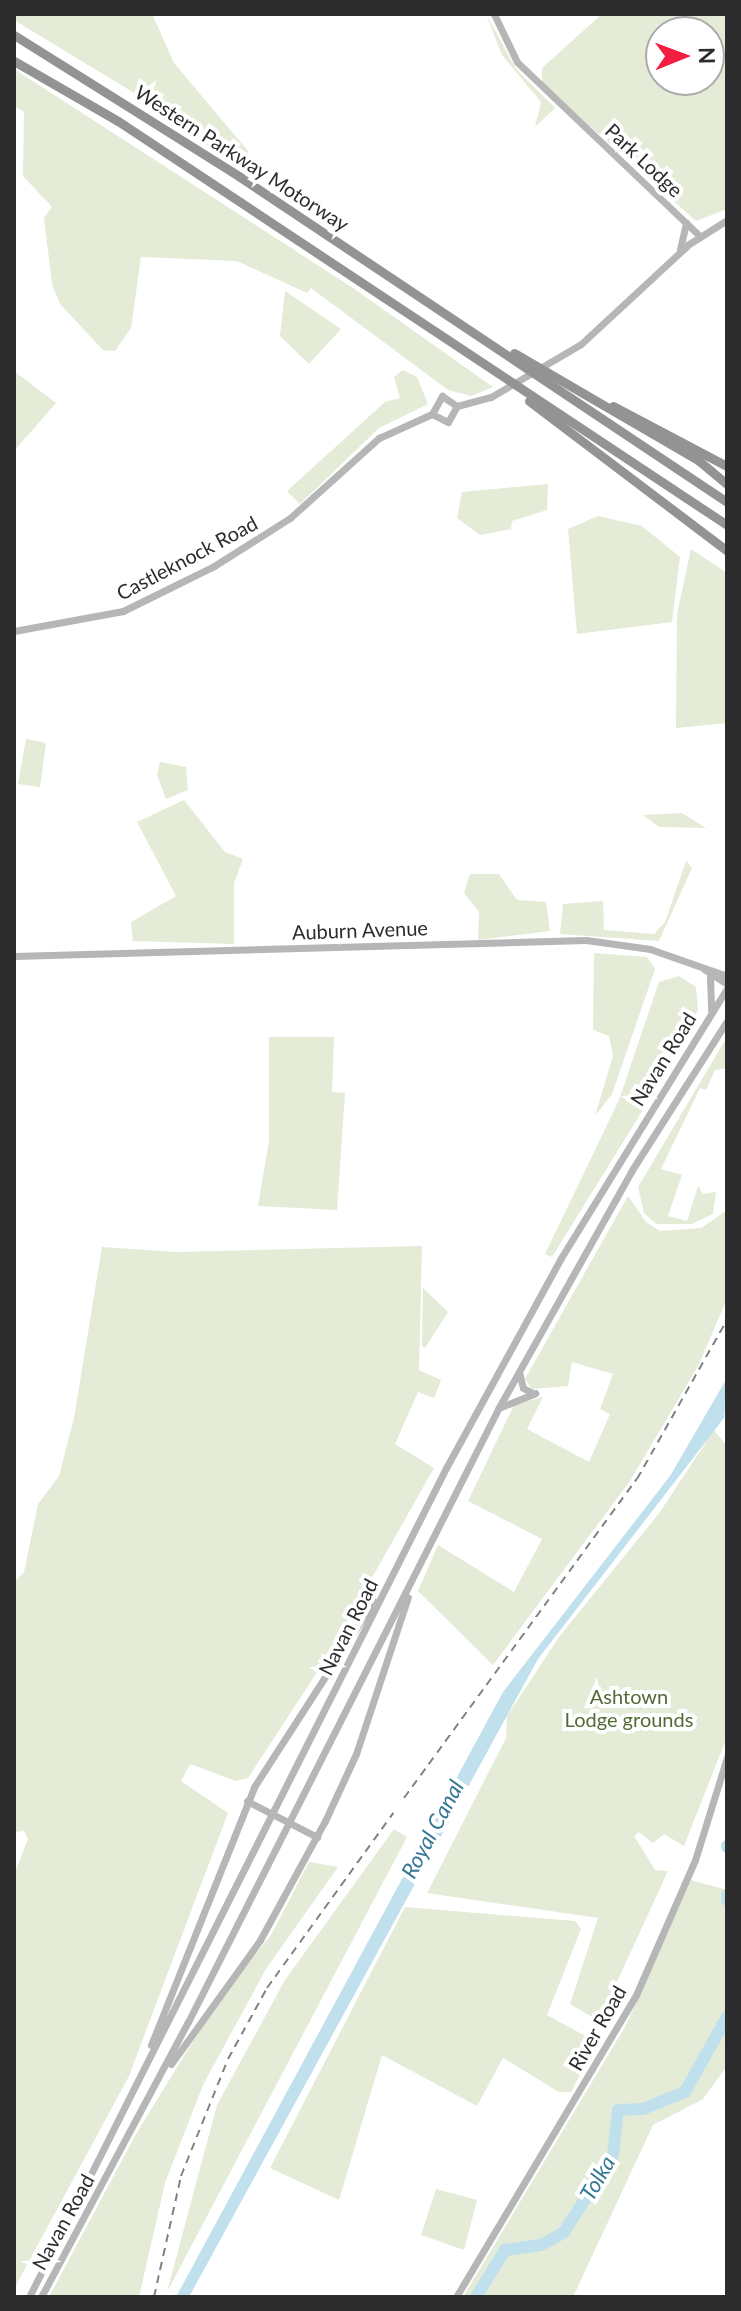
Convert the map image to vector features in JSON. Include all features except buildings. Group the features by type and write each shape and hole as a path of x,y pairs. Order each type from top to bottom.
{"highway":[{"name":"Western Parkway Motorway","path":"14,35 448,315"},
{"name":"Western Parkway Motorway","path":"14,61 118,121 436,332"},
{"path":"448,315 588,395 725,482"},
{"path":"448,315 727,502"},
{"path":"436,332 727,525"},
{"path":"436,332 727,551"},
{"path":"588,395 727,466"}],"main road":[{"name":"Park Lodge","path":"494,14 517,62 700,236"},
{"path":"457,406 442,396 432,414 448,422 457,406 491,397 553,361 609,323 677,255 727,220"},
{"path":"677,255 685,221"},
{"name":"Castleknock Road","path":"14,631 123,611 214,566 290,518 379,438 432,414"},
{"name":"Auburn Avenue","path":"14,956 586,940 650,949 727,976"},
{"path":"704,969 710,977 727,986"},
{"path":"710,977 711,1012"},
{"name":"Navan Road","path":"29,2297 415,1530 561,1258 727,986"},
{"name":"Navan Road","path":"41,2297 124,2144 498,1409 632,1170 727,1021"},
{"path":"498,1409 535,1393 523,1388 520,1370"},
{"path":"120,2117 247,1801 415,1530"},
{"path":"124,2144 191,2031 260,1940 317,1837 356,1754 426,1554"},
{"name":"River Road","path":"456,2297 636,1995 695,1860 727,1757"},
{"path":"247,1801 317,1837"}],"green space":[{"path":"14,14 152,14 174,63 248,151 246,160 240,166 204,144 149,102 14,20"},
{"path":"486,14 516,69 555,108 535,127 541,102 502,55"},
{"path":"602,14 727,14 727,209 696,221 542,83 542,68"},
{"path":"14,69 353,288 493,387 471,396 448,390 311,288 307,293 237,261 141,257 131,328 115,351 103,350 60,304 52,284 44,218 52,207 23,176 24,112 14,106"},
{"path":"285,291 341,329 309,364 280,336"},
{"path":"403,370 417,377 428,404 379,428 300,504 287,491 385,402 400,398 394,377"},
{"path":"14,371 56,403 14,451"},
{"path":"548,484 547,510 512,521 511,529 480,535 457,518 462,492"},
{"path":"598,516 642,526 680,557 672,622 577,634 568,529"},
{"path":"691,549 727,573 727,723 676,728 677,614"},
{"path":"26,739 46,743 40,787 18,784"},
{"path":"160,762 186,767 188,790 166,799 157,775"},
{"path":"184,800 225,852 243,859 234,883 234,944 133,941 131,922 176,896 137,822"},
{"path":"682,813 706,828 659,827 643,815"},
{"path":"686,861 692,868 659,941 560,934 563,904 603,901 604,930 654,934 665,922"},
{"path":"470,874 499,874 517,900 546,902 550,931 478,940 479,912 464,893"},
{"path":"594,953 647,957 655,969 612,1094 595,1116 613,1056 609,1036 593,1030"},
{"path":"679,976 696,987 698,1010 676,1047 670,1045 657,1060 646,1105 552,1257 545,1254 619,1100 659,982"},
{"path":"269,1037 334,1037 332,1092 345,1093 337,1210 258,1206 269,1141"},
{"path":"727,1037 727,1068 715,1070 706,1090 700,1088 661,1169 682,1175 668,1216 687,1221 698,1186 703,1194 716,1192 713,1214 692,1224 656,1224 644,1213 638,1187"},
{"path":"628,1196 646,1222 660,1231 701,1228 727,1210 727,1299 698,1366 630,1481 493,1665 418,1591 438,1545 514,1592 542,1539 468,1501 514,1405 543,1397 527,1429 589,1462 610,1414 600,1409 613,1374 572,1362 568,1386 532,1389 525,1379"},
{"path":"422,1246 419,1370 441,1380 434,1398 418,1392 395,1444 434,1468 327,1657 248,1778 236,1781 190,1764 181,1781 228,1813 129,2076 14,2289 14,1875 28,1839 24,1831 14,1832 14,1582 24,1572 38,1504 59,1476 74,1418 102,1247 176,1252"},
{"path":"423,1288 448,1312 425,1348 422,1346"},
{"name":"Ashtown Lodge grounds","path":"714,1430 727,1446 727,1737 684,1846 664,1834 653,1843 639,1832 634,1836 655,1870 668,1871 599,2021 570,2004 598,1918 427,1893 506,1738 507,1716 559,1637 660,1512"},
{"path":"394,1829 407,1837 167,2292 217,2105 285,1980"},
{"path":"309,1862 338,1867 266,1969 203,2085 165,2183 139,2297 49,2297 136,2134 219,1999 271,1935"},
{"path":"691,1880 727,1890 727,2066 703,2099 653,2125 573,2297 463,2297 625,2027"},
{"path":"405,1907 575,1921 581,1929 547,2015 600,2044 584,2067 563,2061 580,2075 571,2092 559,2092 503,2058 477,2106 382,2055 339,2200 270,2168"},
{"path":"436,2189 477,2200 464,2250 421,2235"}],"water":[{"name":"Royal Canal","path":"727,1378 724,1418 538,1659 189,2297 176,2297 503,1692 670,1476"}],"waterway":[{"name":"Tolka","path":"727,1895 727,1900"},
{"name":"Tolka","path":"476,2297 505,2250 541,2245 564,2232 613,2155 618,2110 643,2109 685,2092 727,2017"}],"railway":[{"path":"404,1798 637,1479 727,1320"},
{"path":"154,2297 181,2176 228,2059 267,1988 393,1813"}]}
